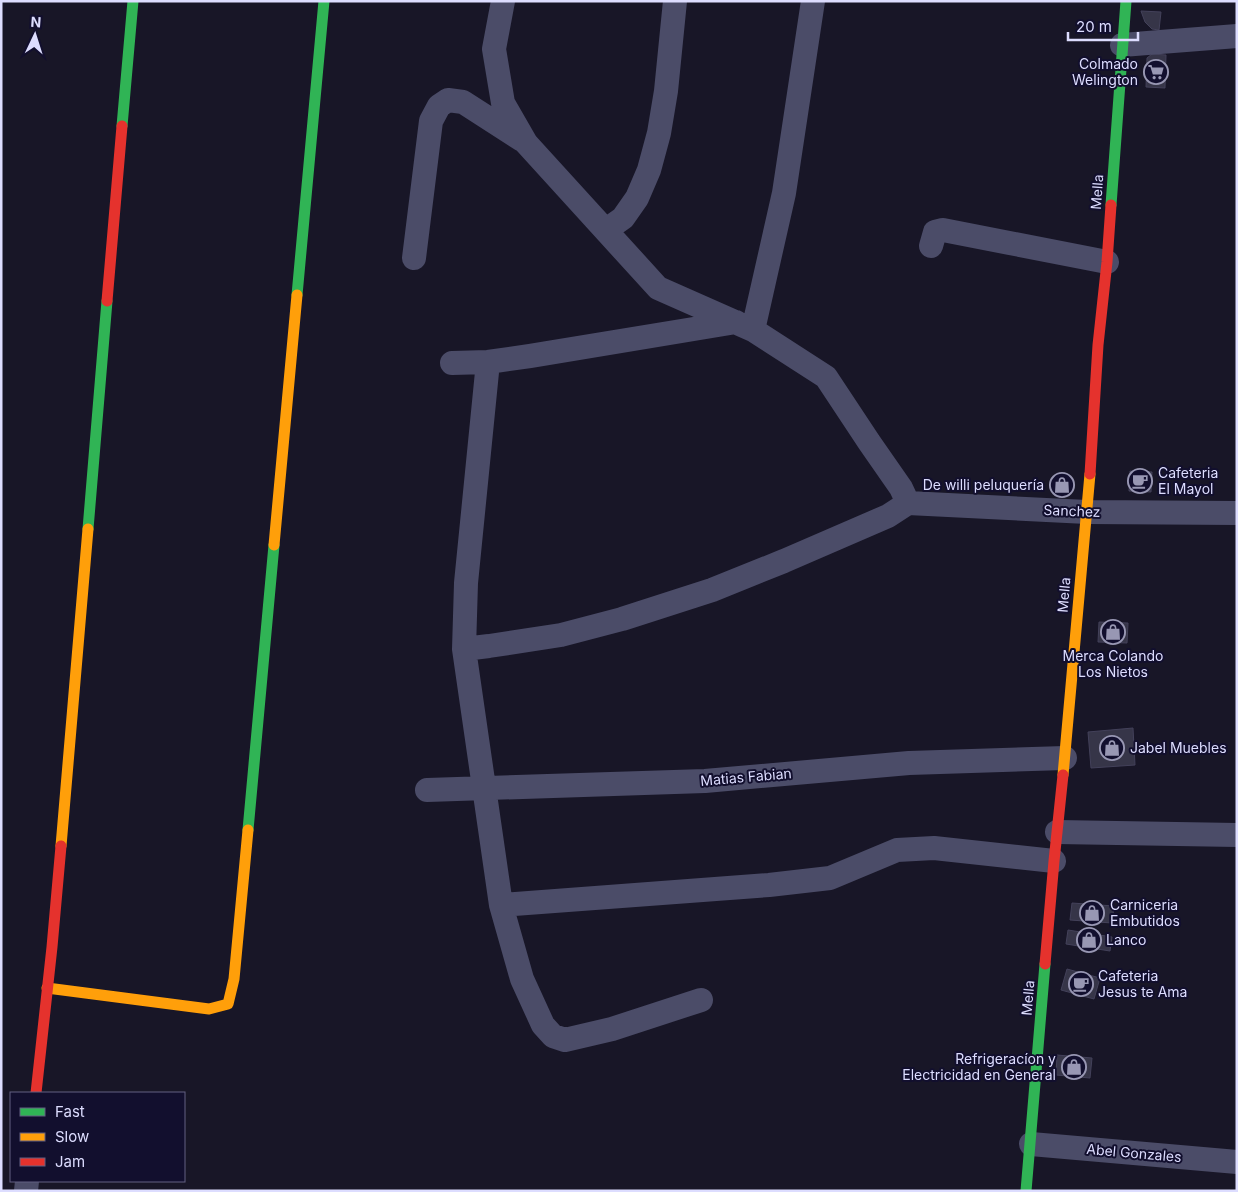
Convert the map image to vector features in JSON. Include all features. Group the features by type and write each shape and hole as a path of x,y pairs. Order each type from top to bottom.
{"street":[{"path":"36,1092 53,927 133,1"},
{"path":"47,988 209,1009 228,1004 234,979 324,1"},
{"path":"464,648 561,635 622,619 712,590 888,516 908,502 901,488 826,377 745,326 658,288 526,143 503,102 495,58 494,49 503,1"},
{"path":"606,230 622,218 637,198 649,170 666,91 675,1"},
{"path":"745,326 784,193 814,1"},
{"name":"Mella","path":"1026,1191 1054,861 1087,512 1098,345 1107,262 1126,1"},
{"path":"1122,45 1237,36"},
{"path":"414,258 431,121 439,106 448,100 463,102 526,143"},
{"path":"931,246 935,232 943,230 1107,262"},
{"path":"452,363 488,362 745,326"},
{"path":"488,362 466,583 464,648 501,905 522,979 543,1024 553,1036 565,1040 612,1029 701,1000"},
{"name":"Sanchez","path":"908,502 1087,512 1237,513"},
{"name":"Matias Fabian","path":"427,790 705,781 909,763 1065,758"},
{"path":"1057,832 1237,835"},
{"path":"501,905 769,886 830,878 897,850 934,848 1054,861"},
{"name":"Abel Gonzales","path":"1030,1144 1237,1162"}],"building":[{"path":"1141,11 1161,12 1159,30 1152,29 1145,22"},
{"name":"Colmado Welington","path":"1152,54 1166,55 1165,88 1146,87 1147,58"},
{"name":"Cafeteria El Mayol","path":"1130,471 1152,472 1151,492 1129,491"},
{"name":"Merca Colando Los Nietos","path":"1099,622 1128,623 1127,643 1098,642"},
{"name":"Jabel Muebles","path":"1133,728 1135,765 1091,768 1088,732"},
{"name":"Carniceria Embutidos","path":"1072,903 1114,906 1112,923 1070,920"},
{"name":"Lanco","path":"1068,930 1112,937 1110,951 1066,944"},
{"name":"Cafeteria Jesus te Ama","path":"1067,969 1100,978 1094,999 1061,990"},
{"name":"Refrigeracíon y Electricidad en General","path":"1057,1055 1092,1058 1090,1078 1056,1075"}],"traffic: fast":[{"path":"122,126 133,1"},
{"path":"297,295 324,1"},
{"path":"1111,205 1126,1"},
{"path":"88,529 107,301"},
{"path":"248,830 274,545"},
{"path":"1026,1191 1045,964"}],"traffic: slow":[{"path":"274,545 297,295"},
{"path":"1063,775 1090,474"},
{"path":"61,846 88,529"},
{"path":"47,988 209,1009 228,1004 234,979 248,830"}],"traffic: jam":[{"path":"107,301 122,126"},
{"path":"1090,474 1098,345 1111,205"},
{"path":"1045,964 1063,775"},
{"path":"36,1092 61,846"}],"place":[{"name":"Colmado Welington","path":"1156,72"},
{"name":"Cafeteria El Mayol","path":"1140,481"},
{"name":"De willi peluquería","path":"1062,485"},
{"name":"Merca Colando Los Nietos","path":"1113,632"},
{"name":"Jabel Muebles","path":"1112,748"},
{"name":"Carniceria Embutidos","path":"1092,913"},
{"name":"Lanco","path":"1089,940"},
{"name":"Cafeteria Jesus te Ama","path":"1081,984"},
{"name":"Refrigeracíon y Electricidad en General","path":"1074,1067"}]}
